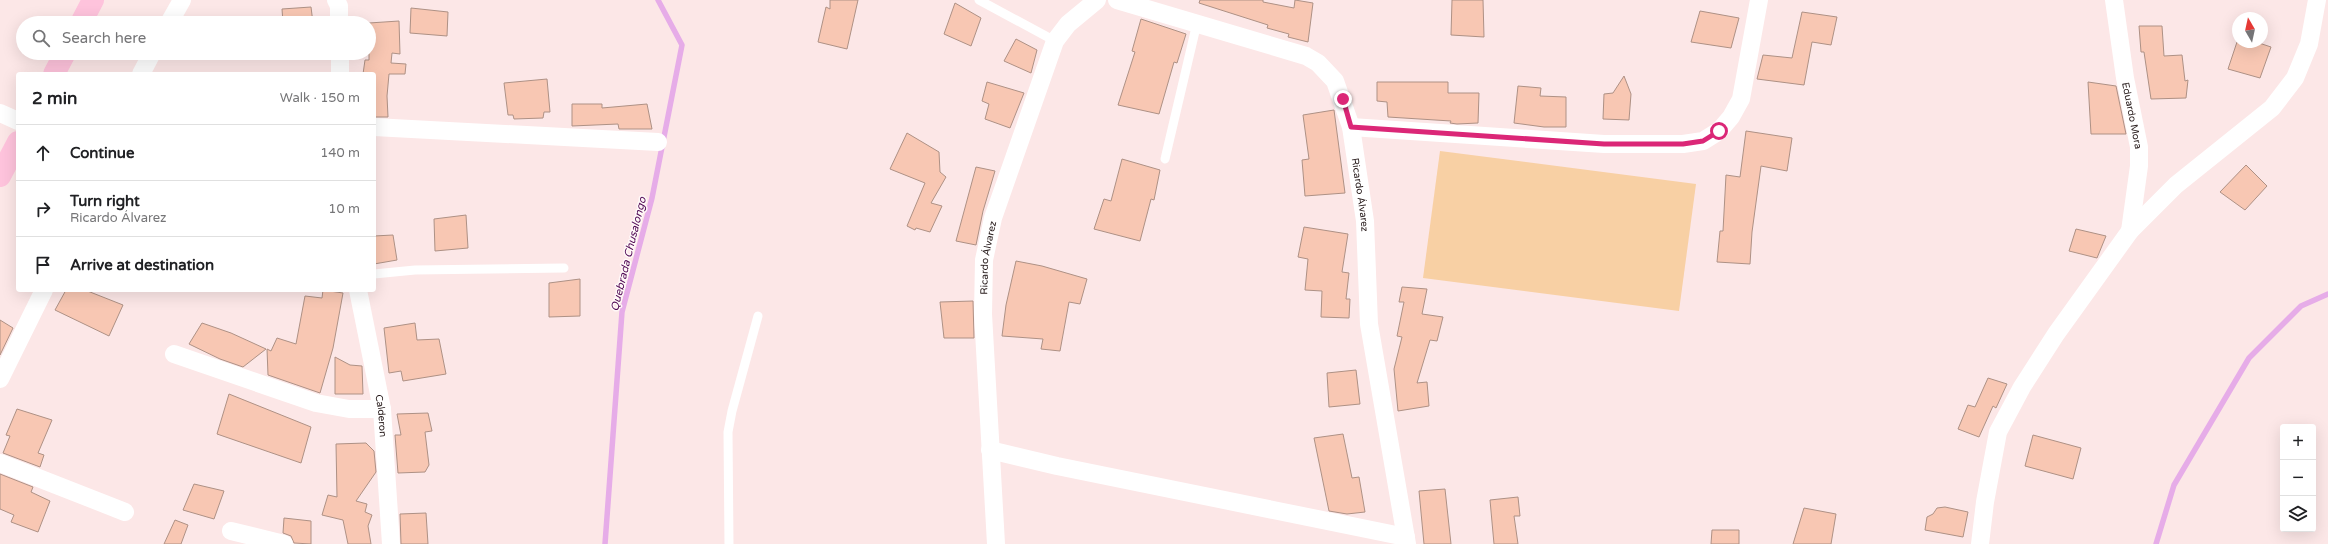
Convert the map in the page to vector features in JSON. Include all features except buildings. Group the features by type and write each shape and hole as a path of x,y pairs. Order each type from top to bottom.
{"highway":[{"path":"85,16 93,0"},
{"path":"55,72 61,60"},
{"path":"0,176 16,146"}],"street":[{"path":"173,16 182,0"},
{"path":"336,0 339,6 339,16"},
{"name":"Ricardo Álvarez","path":"996,544 983,314 984,260 993,218 1055,41 1068,24 1097,0"},
{"name":"Ricardo Álvarez","path":"1117,0 1306,56 1318,63 1335,81 1351,127 1365,221 1369,324 1407,541"},
{"path":"1351,127 1604,144 1683,144 1703,141 1719,131 1731,117 1740,99 1759,0"},
{"name":"Eduardo Mora","path":"2114,0 2126,78 2139,147 2139,166 2130,231"},
{"path":"1980,544 1984,502 1998,432 2022,387 2048,347 2130,231 2176,185 2272,108 2298,71 2309,44 2317,0"},
{"path":"141,72 148,60"},
{"path":"340,60 340,72"},
{"path":"0,113 16,120"},
{"path":"376,127 658,142"},
{"path":"0,379 43,292"},
{"name":"Calderon","path":"358,292 382,409 391,544"},
{"path":"174,354 316,403 349,409 382,409"},
{"path":"990,450 1057,466 1407,541"},
{"path":"0,463 125,512"},
{"path":"231,531 284,544"}],"lane":[{"path":"980,0 1055,41"},
{"path":"1165,159 1197,24"},
{"path":"376,274 415,270 564,268"},
{"path":"729,544 728,432 732,411 758,316"}],"shaded area":[{"path":"1440,151 1696,184 1679,311 1423,278"}],"waterway":[{"name":"Quebrada Chusalongo","path":"605,544 622,312 652,198 682,45 658,0"},
{"path":"2156,544 2174,485 2249,358 2301,306 2328,294"}],"route":[{"path":"1343,99 1351,127 1526,140 1604,144 1683,144 1703,141 1719,131"}]}
